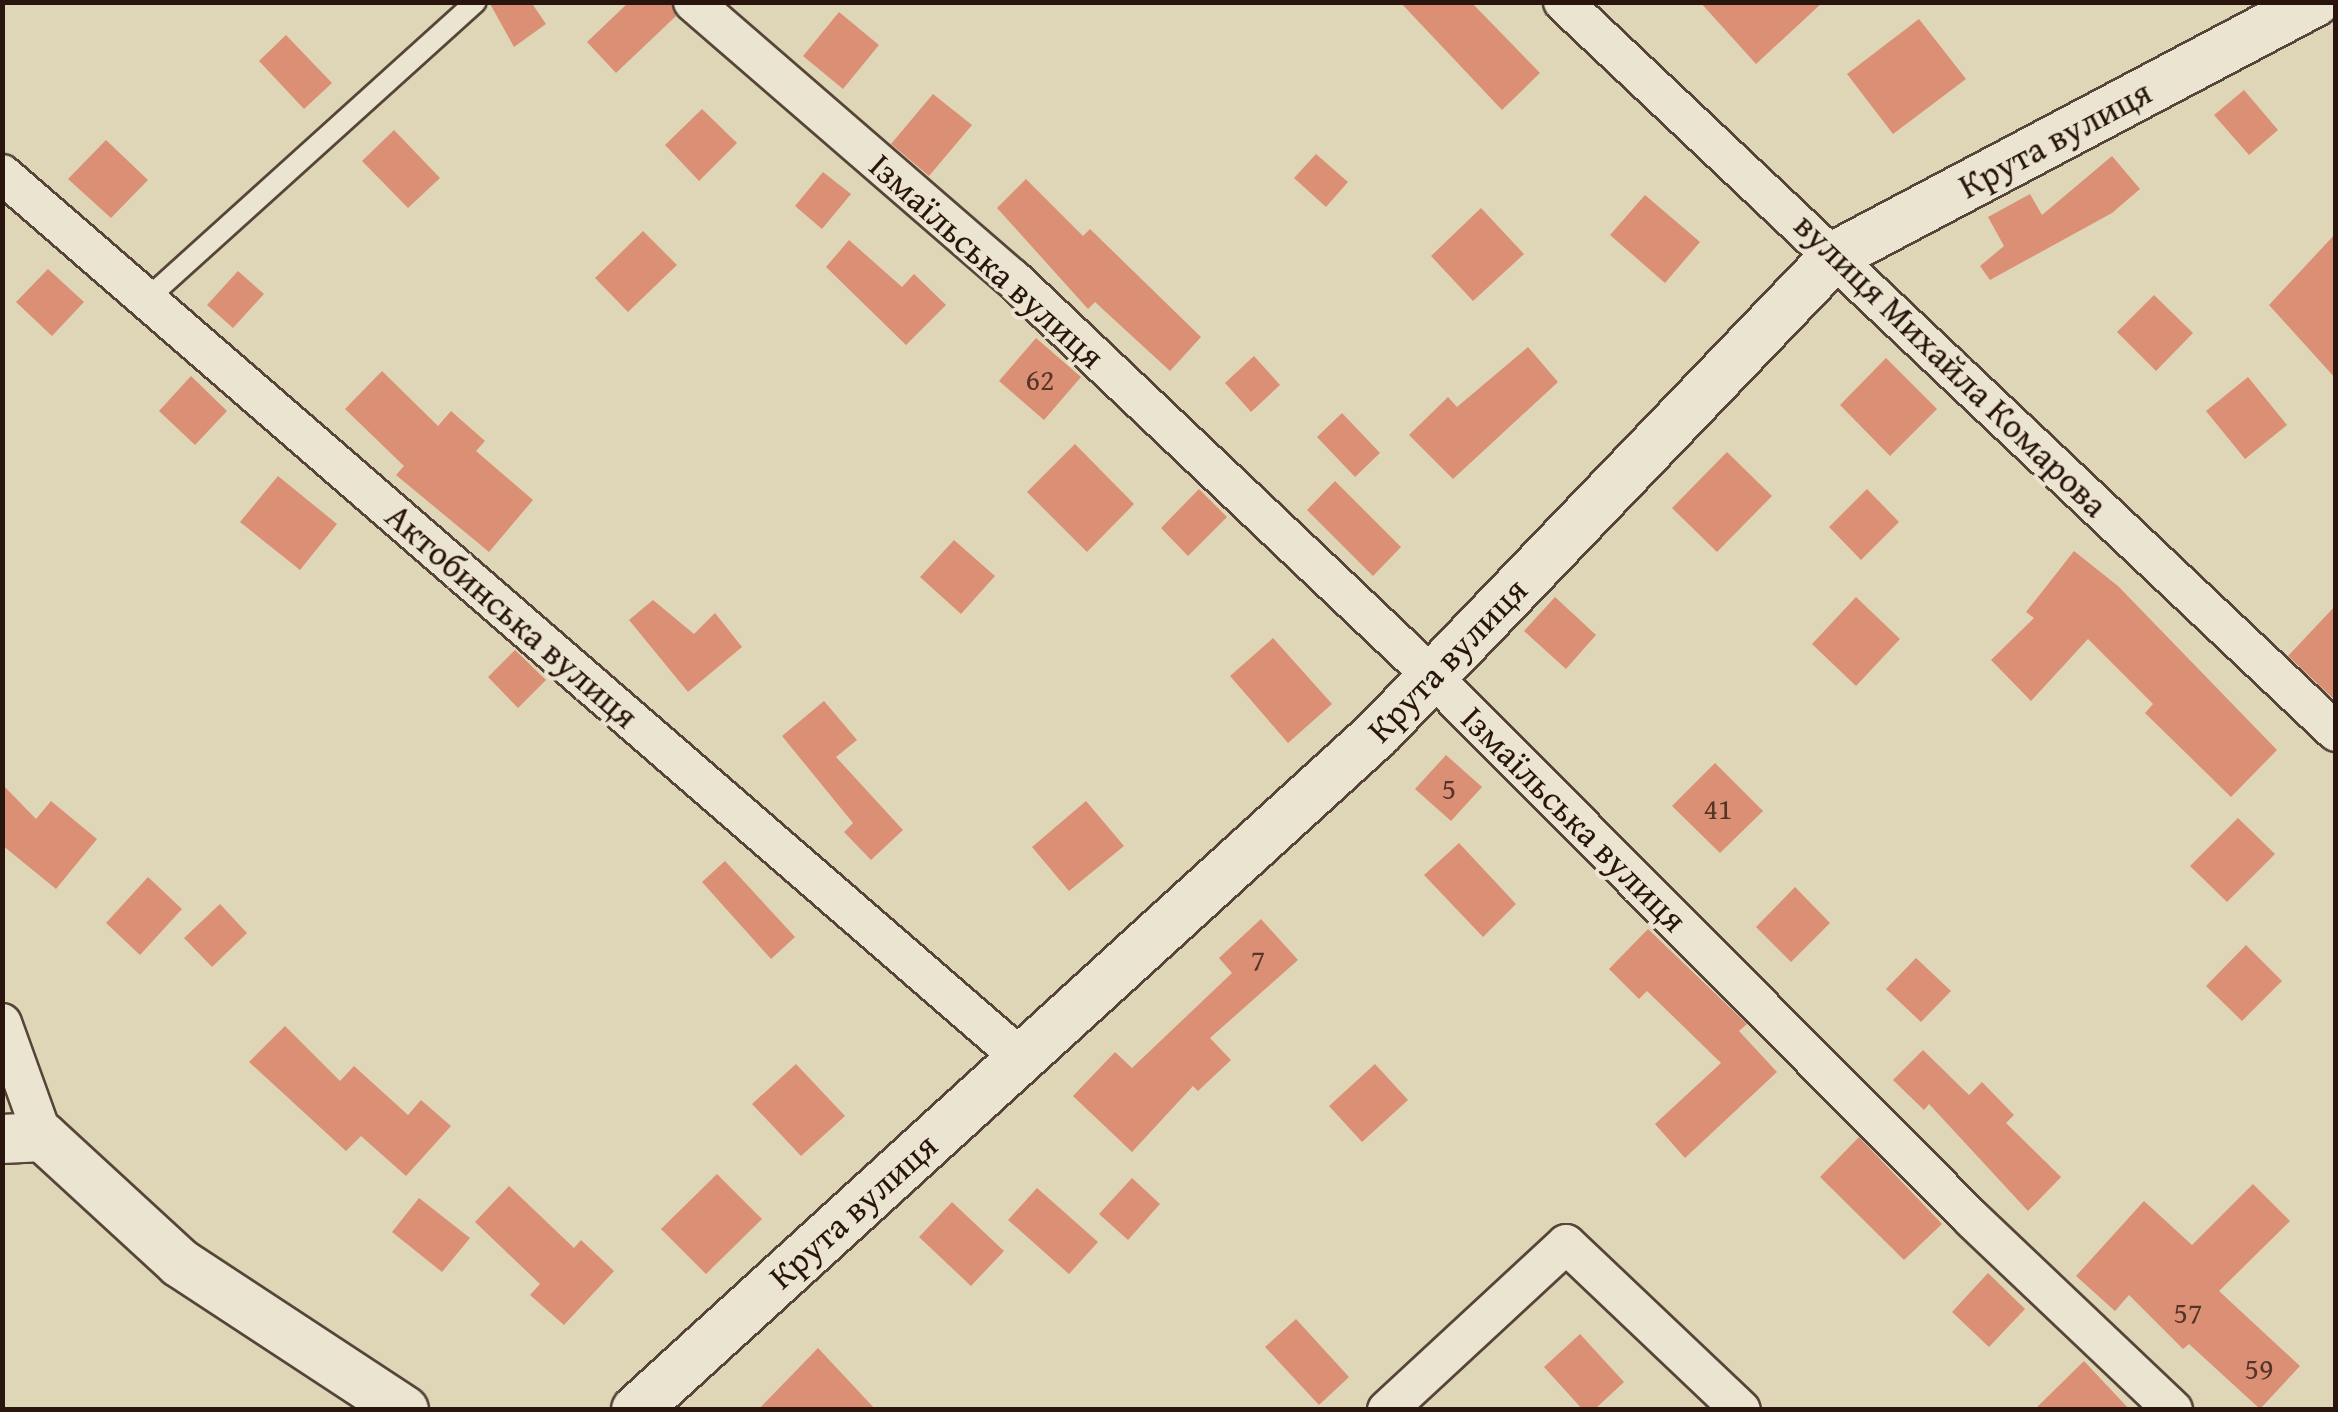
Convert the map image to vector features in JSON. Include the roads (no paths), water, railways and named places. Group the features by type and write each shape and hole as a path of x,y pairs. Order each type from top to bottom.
{"street":[{"name":"Ізмаїльська вулиця","path":"693,2 1012,278 1433,677 1972,1219 2173,1410"},
{"name":"вулиця Михайла Комарова","path":"1563,2 1836,254 2336,732"},
{"name":"Крута вулиця","path":"636,1410 1433,677 1836,254 2315,2"},
{"name":"Актобинська вулиця","path":"2,174 1022,1058"},
{"path":"2,1023 23,1138 180,1262 404,1410"},
{"path":"1386,1410 1566,1244 1741,1410"}],"lane":[{"path":"147,299 476,2"}]}
